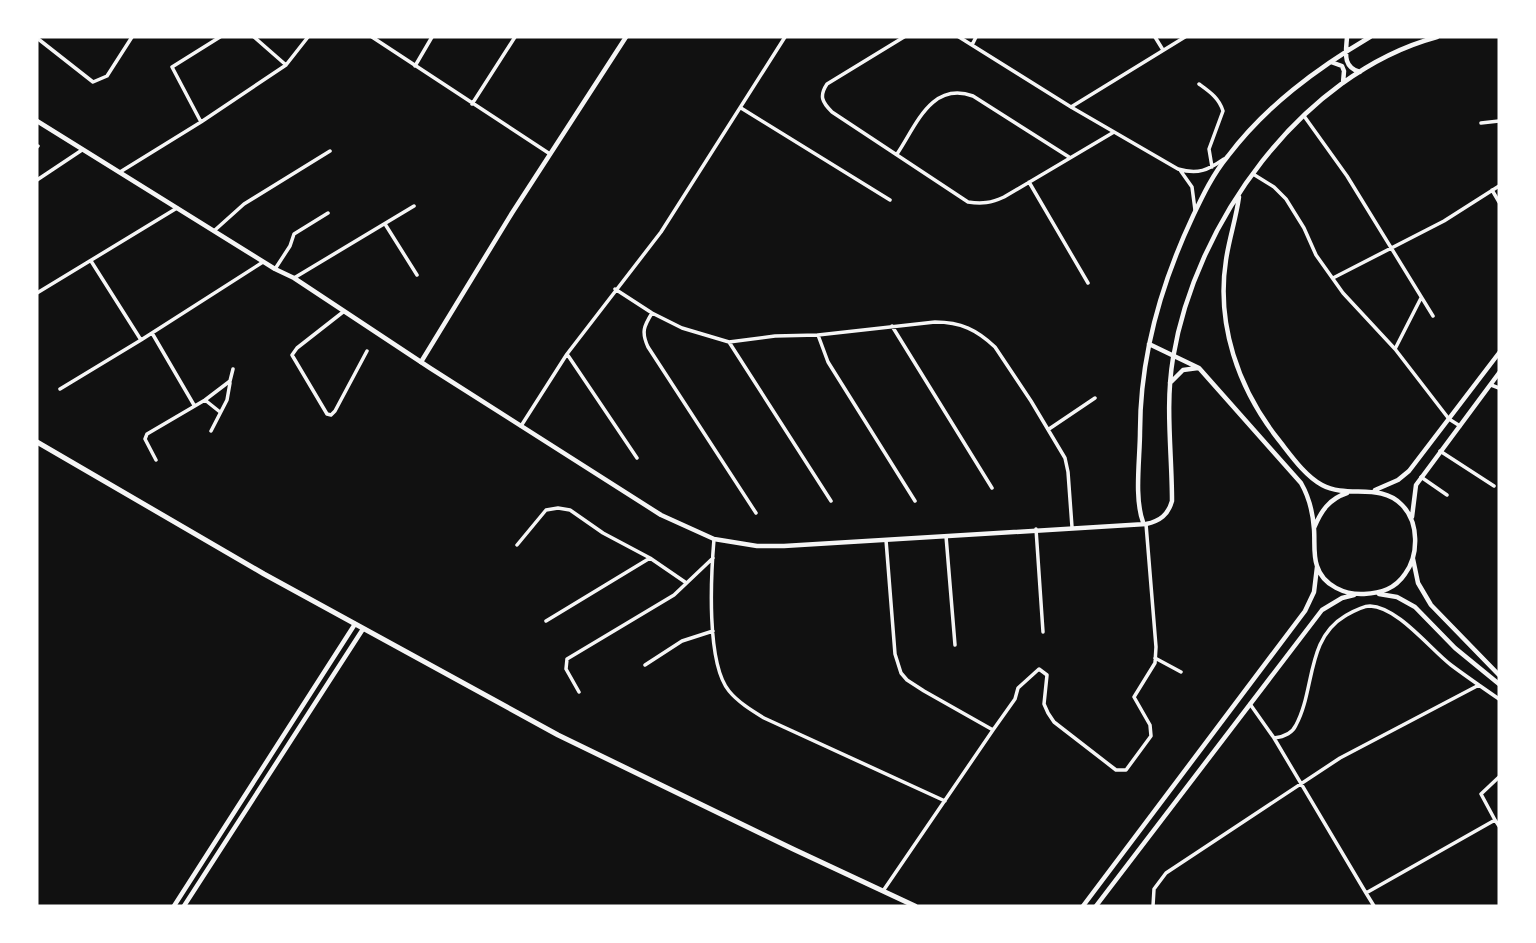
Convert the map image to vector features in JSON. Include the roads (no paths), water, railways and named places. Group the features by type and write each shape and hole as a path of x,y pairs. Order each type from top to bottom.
{"main road":[{"path":"421,362 626,37"},
{"path":"1347,37 1345,60 1349,66 1360,72"},
{"path":"1144,523 1140,506 1140,415 1149,344 1172,264 1195,212 1227,157 1285,96 1326,63 1370,37"},
{"path":"37,121 275,269 294,278 661,515 714,539 757,546 886,540 1144,523 1162,518 1172,501 1167,403 1173,356 1181,322 1203,260 1226,213 1270,151 1304,116 1360,72 1421,41 1437,37"},
{"path":"1326,63 1333,62 1342,66 1343,84"},
{"path":"1239,197 1226,258 1224,298 1228,337 1239,373 1263,418 1301,466 1324,486 1350,492 1373,491 1395,499 1412,518"},
{"path":"1083,906 1305,611 1314,592 1317,566 1314,529 1309,503 1301,483 1199,369 1149,344"},
{"path":"1373,491 1404,476 1499,353"},
{"path":"1170,383 1183,370 1199,369"},
{"path":"1499,373 1421,477 1414,492 1412,518 1413,558 1418,583 1431,606 1499,676"},
{"path":"37,442 363,629 558,735 915,906"},
{"path":"1314,529 1324,508 1350,492"},
{"path":"1378,594 1391,589 1402,579 1413,558"},
{"path":"1317,566 1334,587 1356,594"},
{"path":"1096,906 1322,610 1342,598 1356,594 1397,597 1415,607 1455,648 1499,684"},
{"path":"174,906 355,624"},
{"path":"184,906 363,629"},
{"path":"1198,754 1206,761"}],"street":[{"path":"37,38 93,82 107,76 132,37"},
{"path":"201,122 172,66 220,37"},
{"path":"254,37 286,65"},
{"path":"120,172 286,65 308,37"},
{"path":"372,37 550,154"},
{"path":"415,66 432,37"},
{"path":"472,104 515,37"},
{"path":"520,426 567,354 661,232 785,37"},
{"path":"904,37 827,84 822,97 824,104 832,112 968,202 992,203 1114,132"},
{"path":"959,37 1071,107 1178,169 1197,173 1227,157"},
{"path":"972,45 976,37"},
{"path":"1155,37 1163,51"},
{"path":"1071,107 1185,37"},
{"path":"1199,84 1212,93 1223,111 1209,149 1212,167"},
{"path":"897,154 935,99 946,93 962,92 973,96 1069,157"},
{"path":"741,108 891,200"},
{"path":"1304,116 1347,176 1433,316"},
{"path":"1481,123 1499,121"},
{"path":"37,180 84,148"},
{"path":"215,230 244,204 330,151"},
{"path":"1178,169 1192,187 1195,212"},
{"path":"1253,174 1274,187 1286,199 1304,228 1316,255 1343,293 1395,349 1449,419 1460,426"},
{"path":"1029,182 1088,283"},
{"path":"1332,278 1444,221 1499,186"},
{"path":"1492,190 1499,202"},
{"path":"294,278 414,206"},
{"path":"37,293 177,208"},
{"path":"275,269 290,246 294,233 328,213"},
{"path":"385,224 417,275"},
{"path":"91,261 141,340"},
{"path":"60,389 263,261"},
{"path":"615,289 652,313 682,328 729,342 955,322 982,335 995,347 1049,429 1066,465 1072,527"},
{"path":"1395,349 1421,298"},
{"path":"343,312 297,348 292,355 327,414 331,415 335,411 367,351"},
{"path":"652,313 643,328 643,337 648,347 756,513"},
{"path":"892,326 992,488"},
{"path":"152,333 194,405"},
{"path":"818,335 828,362 915,501"},
{"path":"729,342 831,501"},
{"path":"567,354 636,458"},
{"path":"211,431 228,400 233,369"},
{"path":"156,460 145,439 147,435 205,400 230,381"},
{"path":"1491,385 1499,388"},
{"path":"1049,429 1095,398"},
{"path":"205,400 220,412"},
{"path":"1440,451 1494,486"},
{"path":"1421,477 1447,495"},
{"path":"517,545 546,510 570,510 685,582"},
{"path":"883,891 986,744 1015,699 1018,688 1035,671 1043,670 1048,680 1044,704 1054,722 1116,770 1126,770 1151,736 1150,725 1134,697 1150,673 1155,658 1156,624 1144,523"},
{"path":"1036,529 1043,632"},
{"path":"946,536 956,645"},
{"path":"714,539 713,631 721,678 727,690 751,710 945,801"},
{"path":"886,540 895,654 901,673 924,691 993,730"},
{"path":"546,621 650,558"},
{"path":"579,692 566,669 567,659 674,595 713,558"},
{"path":"1274,738 1287,734 1297,725 1315,658 1328,633 1338,621 1368,606 1380,608 1400,619 1434,651 1499,699"},
{"path":"645,664 682,641 713,631"},
{"path":"1155,658 1181,672"},
{"path":"1153,906 1154,889 1166,873 1355,749 1479,685"},
{"path":"1249,703 1274,738 1374,906"},
{"path":"1499,777 1481,794 1499,825"},
{"path":"1366,893 1495,820"}]}
